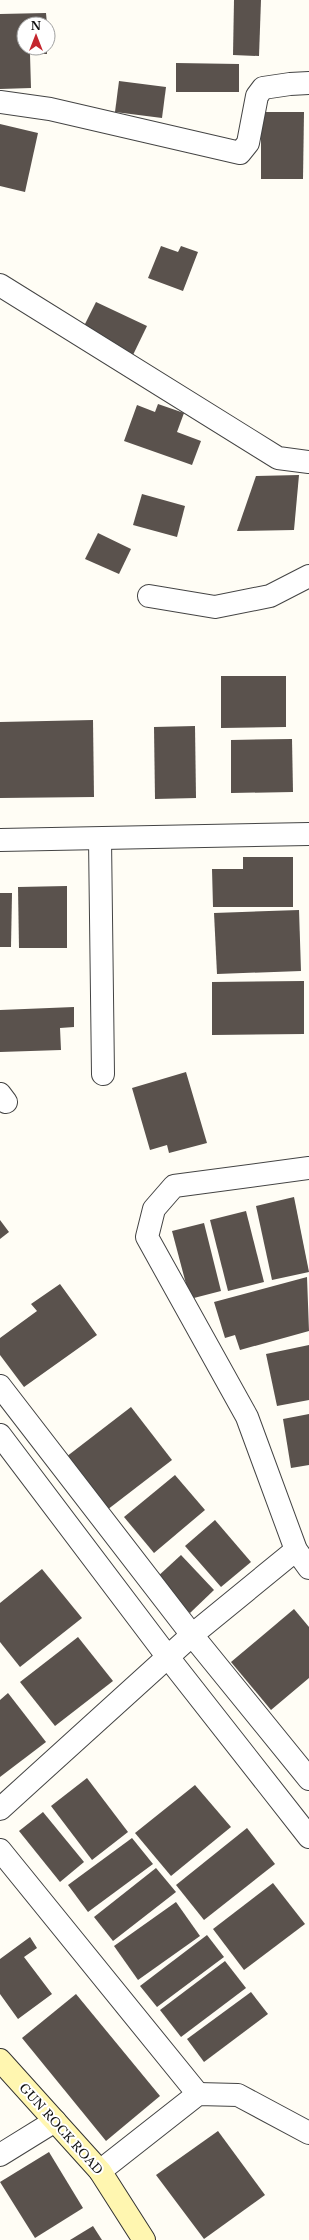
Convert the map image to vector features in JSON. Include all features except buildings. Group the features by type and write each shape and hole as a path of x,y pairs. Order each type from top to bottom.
{"main road":[{"name":"GUN ROCK ROAD","path":"0,2060 100,2171 144,2240"}],"street":[{"path":"0,102 50,108 240,153 248,143 257,96 263,88 290,84 309,84"},
{"path":"0,286 278,458 309,462"},
{"path":"149,596 215,607 270,596 309,576"},
{"path":"0,840 309,834"},
{"path":"100,838 103,1074"},
{"path":"309,1168 174,1186 154,1209 147,1237 247,1417 296,1550 309,1568"},
{"path":"0,1386 192,1635 309,1779"},
{"path":"0,1435 167,1656 309,1837"},
{"path":"0,1809 167,1656 296,1550"},
{"path":"0,1850 198,2094"},
{"path":"100,2171 198,2094 238,2095 309,2133"},
{"path":"0,2154 55,2121"}]}
